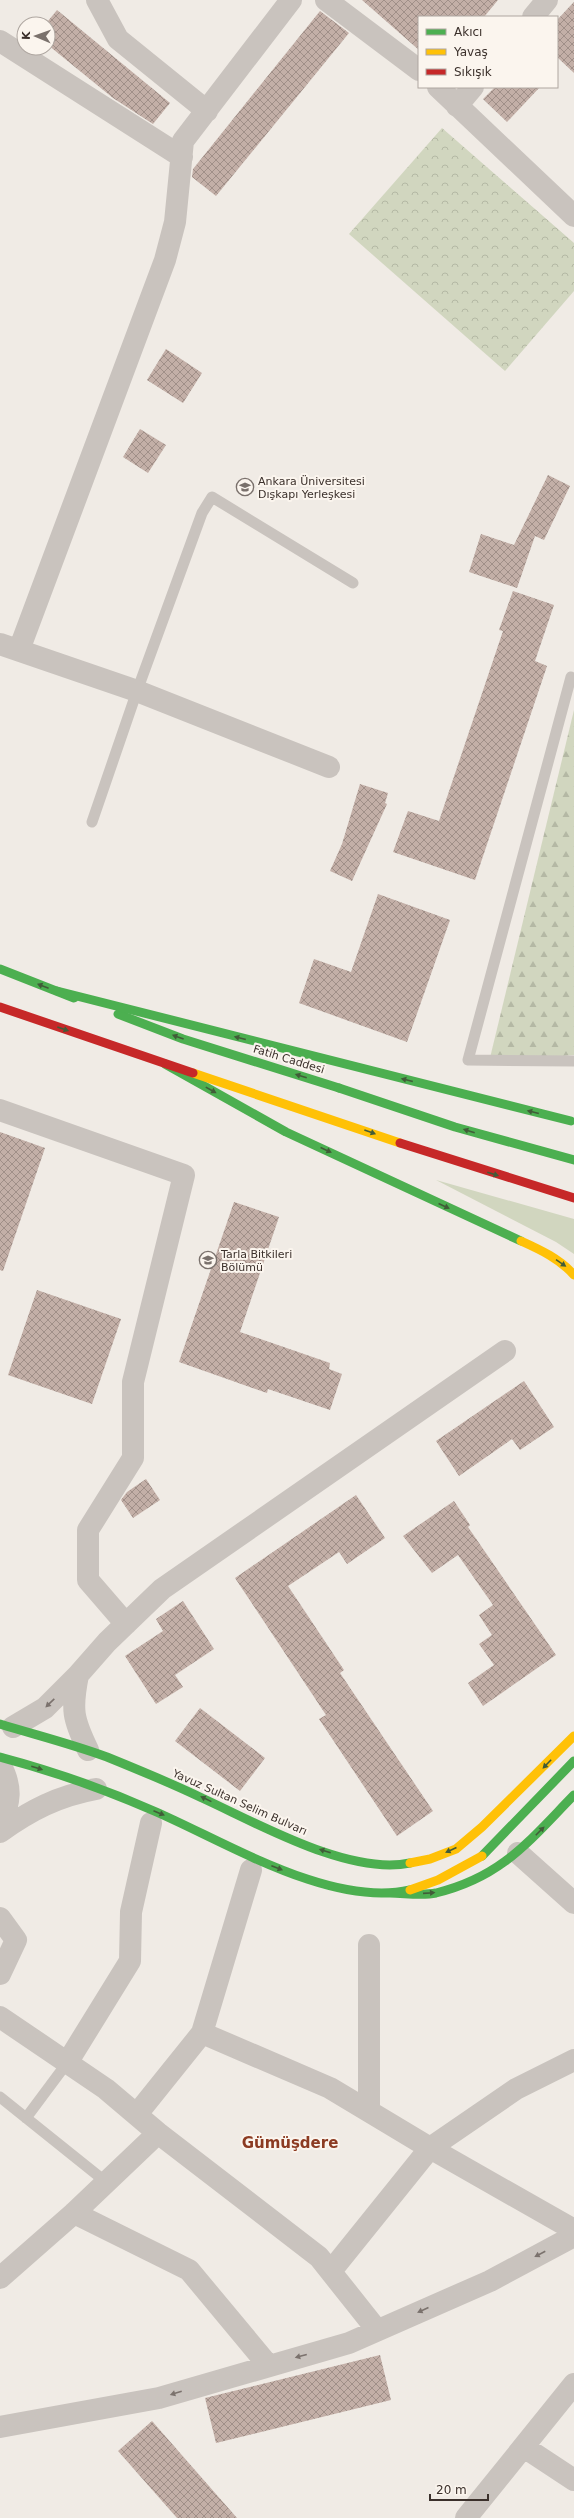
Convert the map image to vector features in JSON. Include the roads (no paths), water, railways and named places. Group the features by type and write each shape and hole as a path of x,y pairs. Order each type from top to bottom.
{"main road":[{"name":"Fatih Caddesi","path":"0,969 183,1039 339,1088 424,1117 574,1160"},
{"path":"57,991 573,1121"},
{"path":"0,1007 165,1064 333,1119 431,1154 574,1198"},
{"path":"165,1064 286,1132 546,1252 567,1267 574,1275"},
{"name":"Yavuz Sultan Selim Bulvarı","path":"6,1725 88,1750 174,1785 296,1841 348,1859 377,1865 401,1865 430,1859 456,1849 482,1827 574,1736"},
{"path":"0,1757 48,1771 158,1812 265,1863 296,1875 327,1885 390,1893 435,1893 456,1887 489,1874 518,1853 574,1795"},
{"path":"390,1893 413,1888 460,1870 482,1856 574,1761"}],"street":[{"path":"97,0 118,39 207,111"},
{"path":"290,0 183,141 175,222 165,260 9,647 137,691 330,767"},
{"path":"326,0 418,69"},
{"path":"534,16 547,0"},
{"path":"0,41 182,157"},
{"path":"439,88 574,216"},
{"path":"457,106 472,88"},
{"path":"0,1110 184,1176 133,1382 133,1458 88,1530 88,1580 126,1624"},
{"path":"6,1725 45,1708 162,1589 505,1351"},
{"path":"78,1676 73,1702 75,1724 88,1750"},
{"path":"0,1764 8,1780 9,1794 8,1808 0,1827"},
{"path":"0,1832 22,1817 60,1797 96,1789"},
{"path":"68,2063 130,1961 131,1912 151,1824"},
{"path":"518,1853 574,1903"},
{"path":"137,2114 202,2033 251,1870"},
{"path":"0,1918 16,1940 0,1974"},
{"path":"369,1945 369,2111"},
{"path":"0,2017 68,2063 137,2114 319,2257 377,2330"},
{"path":"202,2033 330,2088 430,2148 574,2230"},
{"path":"331,2271 430,2148 516,2089 574,2060"},
{"path":"0,2278 74,2213 158,2132"},
{"path":"74,2213 189,2270 268,2365"},
{"path":"0,2427 159,2398 268,2365 349,2343 490,2281 574,2236"},
{"path":"466,2518 574,2384"},
{"path":"524,2447 574,2480"}],"lane":[{"path":"92,822 137,691 202,512 212,497 353,583"},
{"path":"574,679 571,677 468,1060 574,1061"},
{"path":"26,2118 68,2063"},
{"path":"0,2097 106,2182"}],"place":[{"name":"Ankara Üniversitesi Dışkapı Yerleşkesi","path":"245,487"},
{"name":"Tarla Bitkileri Bölümü","path":"208,1260"}],"district":[{"name":"Gümüşdere","path":"290,2143"}]}
